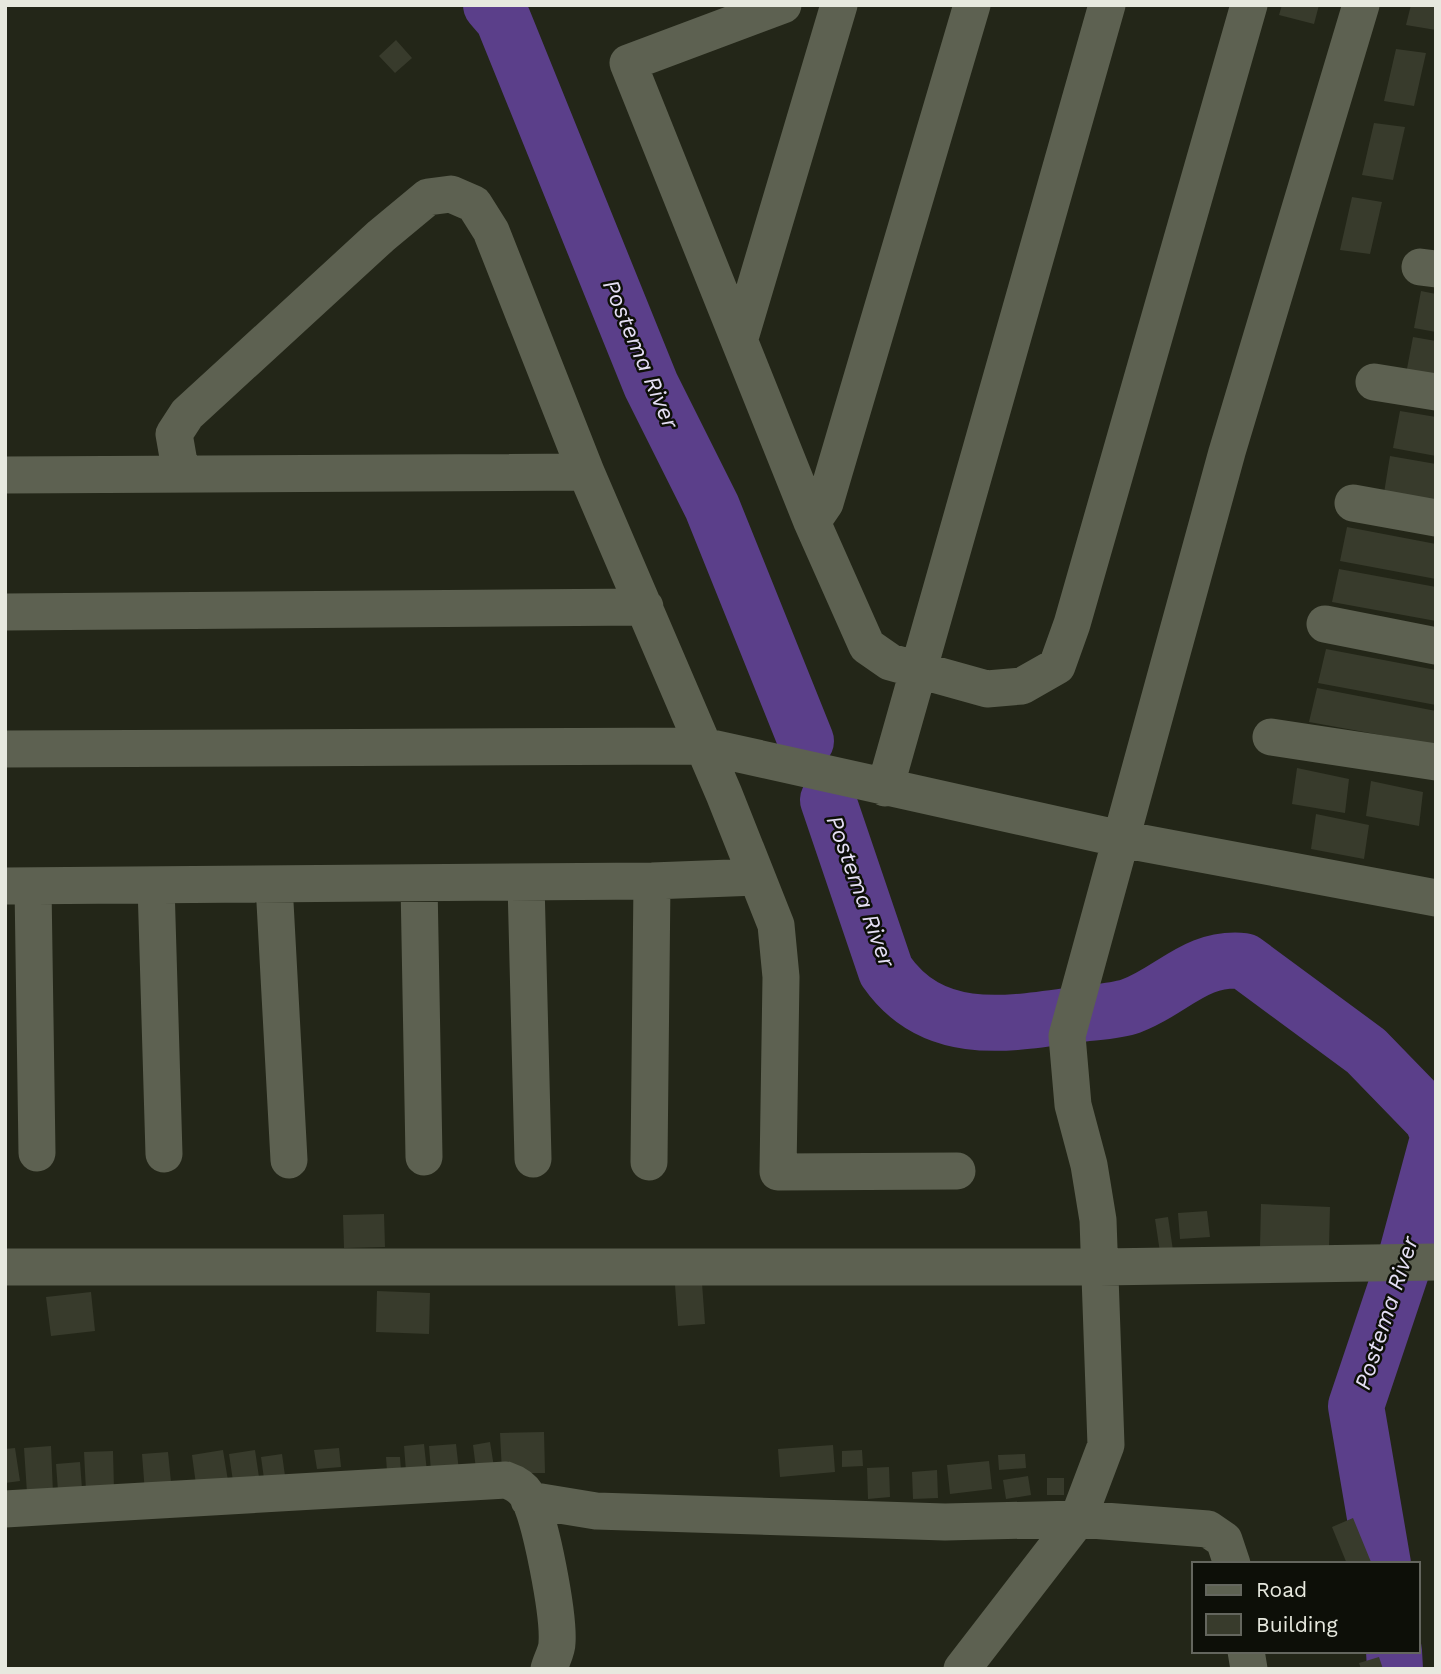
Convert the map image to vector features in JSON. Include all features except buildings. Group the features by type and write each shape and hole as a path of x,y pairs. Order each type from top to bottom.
{"street":[{"path":"783,5 628,62 812,523 866,646 890,662 987,688 1023,687 1057,666 1072,624 1249,5"},
{"path":"740,338 839,5"},
{"path":"812,523 825,503 972,5"},
{"path":"885,788 1107,5"},
{"path":"962,1669 1078,1519 1106,1445 1098,1220 1089,1165 1073,1105 1067,1036 1227,452 1362,5"},
{"path":"180,474 174,434 187,414 381,236 428,197 451,194 474,204 491,231 586,472 645,607 776,925 781,977 778,1171 957,1171"},
{"path":"1374,382 1436,391"},
{"path":"5,475 586,472"},
{"path":"1353,503 1436,518"},
{"path":"5,612 645,607"},
{"path":"1325,624 1436,646"},
{"path":"1271,737 1436,762"},
{"path":"5,749 703,746 1121,839 1436,898"},
{"path":"37,1153 19,886 527,883 757,877"},
{"path":"649,1162 652,881"},
{"path":"419,883 424,1157"},
{"path":"527,883 533,1158"},
{"path":"274,884 289,1160"},
{"path":"156,885 164,1154"},
{"path":"5,1267 1100,1267 1414,1262"},
{"path":"5,1509 506,1480 517,1484 535,1511 548,1572 557,1644 549,1669"},
{"path":"529,1500 596,1511 945,1522 1078,1519 1208,1529 1224,1540 1231,1562"}],"waterway":[{"name":"Postema River","path":"491,5 503,19 651,385 712,507 806,741"},
{"name":"Postema River","path":"828,800 886,971 904,992 925,1007 947,1017 996,1023 1110,1011 1146,1000 1198,969 1227,961 1244,961 1366,1051 1432,1119 1436,1129"},
{"name":"Postema River","path":"1383,1562 1356,1406 1406,1257 1436,1146"},
{"name":"Postema River","path":"1394,1653 1395,1669"}]}
